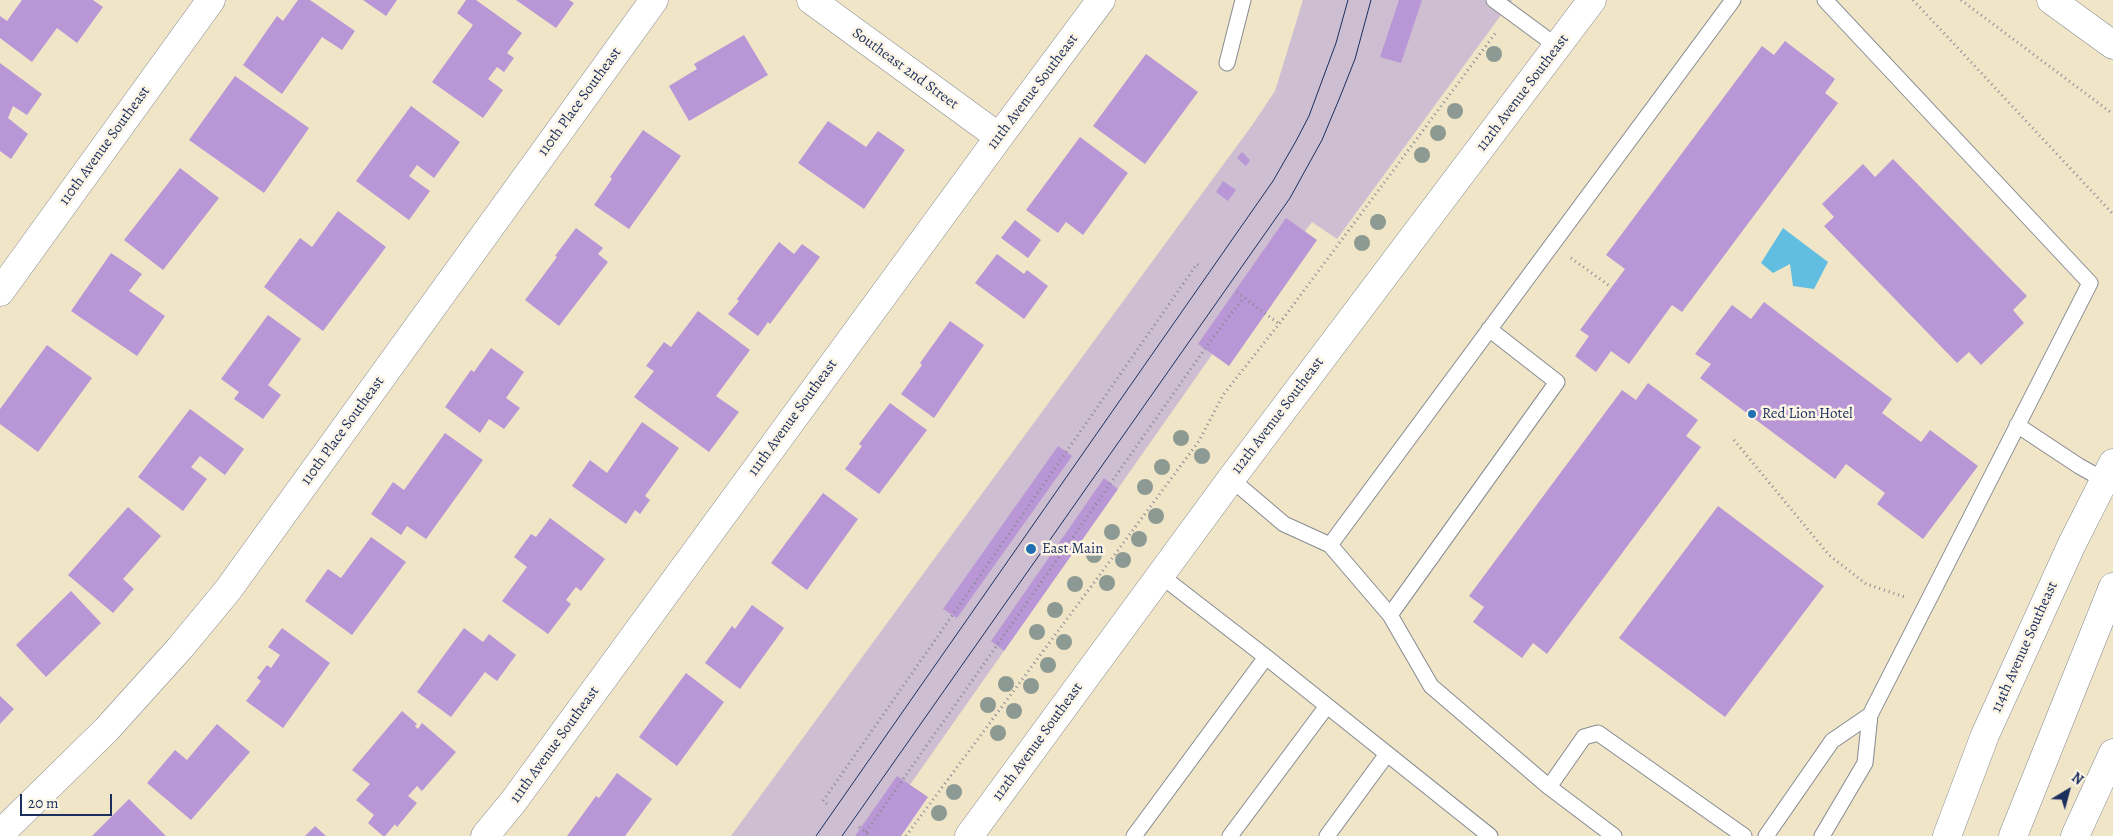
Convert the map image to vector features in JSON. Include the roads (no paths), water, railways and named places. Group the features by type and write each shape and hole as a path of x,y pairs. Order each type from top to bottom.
{"main road":[{"name":"110th Avenue Southeast","path":"0,292 211,0"},
{"name":"110th Place Southeast","path":"0,834 107,729 180,648 228,590 654,0"},
{"name":"Southeast 2nd Street","path":"811,0 998,137"},
{"name":"111th Avenue Southeast","path":"485,836 531,778 998,137 1101,0"},
{"name":"112th Avenue Southeast","path":"969,836 1231,479 1592,0"},
{"path":"2051,0 2113,45"},
{"name":"114th Avenue Southeast","path":"1947,836 1985,735 2072,544 2108,472"},
{"path":"2013,836 2113,587"},
{"path":"2076,681 2113,614"},
{"path":"2075,836 2113,753"}],"lane":[{"path":"1227,63 1243,0"},
{"path":"1494,0 1558,47"},
{"path":"1330,545 1732,0"},
{"path":"1822,836 1865,763 1870,716 2090,283 1825,0"},
{"path":"1390,615 1557,382 1489,328"},
{"path":"2018,424 2079,466 2108,472"},
{"path":"1231,479 1284,524 1330,545 1390,615 1431,686 1549,787 1614,836"},
{"path":"1160,575 1490,836"},
{"path":"1134,836 1266,657"},
{"path":"1230,836 1327,706"},
{"path":"1766,836 1832,741 1870,716"},
{"path":"1549,787 1584,736 1598,733 1744,836"},
{"path":"1327,836 1387,754"}],"water":[{"path":"1783,228 1828,262 1814,289 1793,286 1790,264 1773,273 1761,263"}],"tram line":[{"path":"816,836 1273,181 1309,116 1336,43 1348,0"},
{"path":"842,836 1290,198 1322,140 1340,97 1355,59 1371,0"}],"place":[{"name":"Red Lion Hotel","path":"1752,414"},
{"name":"East Main","path":"1031,549"}]}
